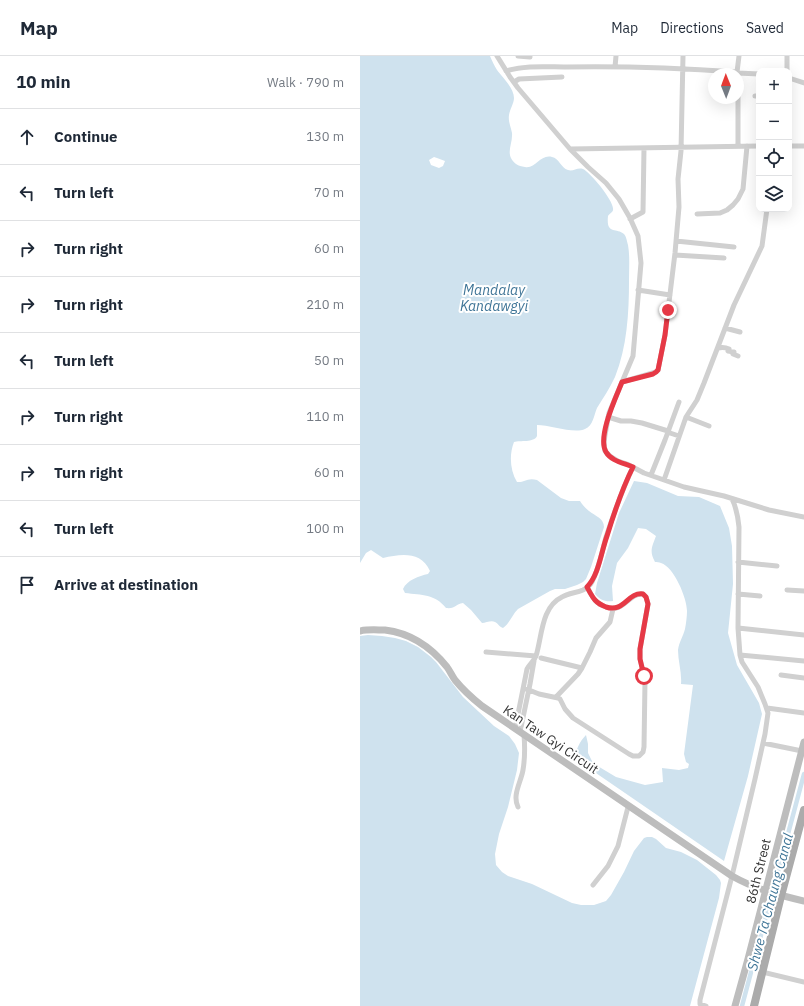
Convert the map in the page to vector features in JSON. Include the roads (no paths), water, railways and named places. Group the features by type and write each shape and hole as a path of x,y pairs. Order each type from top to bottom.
{"main road":[{"path":"754,1006 803,814"}],"street":[{"path":"497,56 514,82 570,149 606,183 619,199 638,236 641,263 633,356 608,417 604,435 605,451 618,461 644,473 684,487 769,510 804,516"},
{"path":"518,56 530,56 530,68"},
{"path":"614,67 616,56"},
{"path":"622,382 653,374 658,370 665,335 675,255 679,207 678,179 682,148 684,56"},
{"path":"738,68 739,56"},
{"path":"787,56 787,68"},
{"path":"506,71 515,68 594,66 683,68 708,70"},
{"path":"744,73 756,74"},
{"path":"514,82 519,79 562,77"},
{"path":"792,79 804,83"},
{"path":"738,104 738,146"},
{"path":"698,214 720,213 727,210 738,199 743,189 747,146"},
{"path":"570,149 756,146"},
{"path":"792,146 804,146"},
{"path":"630,219 640,215 643,212 644,148"},
{"path":"664,480 686,417 699,394 734,305 762,246 767,212"},
{"path":"676,241 734,247"},
{"path":"675,255 724,258"},
{"path":"638,290 670,295"},
{"path":"725,328 740,332"},
{"path":"718,348 727,348 729,349 728,351 734,352 733,354 738,356"},
{"path":"651,475 679,402"},
{"path":"608,417 621,421 642,423 679,436"},
{"path":"686,417 709,426"},
{"path":"518,807 516,802 516,793 523,772 526,752 520,732 526,689 537,658 546,616 551,607 560,598 568,594 578,592 587,587 594,578 623,487 633,467"},
{"path":"706,1006 699,1005 700,1000 755,779 768,713 766,704 758,687 742,662 740,655 738,628 739,527 738,513 732,499"},
{"path":"738,562 777,566"},
{"path":"526,689 560,700 565,709 573,718 629,754 639,756 642,754 644,747 645,681 640,659 640,649 648,600 643,594 638,594 617,608 613,609 596,601 587,587"},
{"path":"787,590 804,591"},
{"path":"738,594 760,596"},
{"path":"556,698 582,668 596,638 610,622 613,609"},
{"path":"738,628 804,635"},
{"name":"Kan Taw Gyi Circuit","path":"360,631 379,630 400,633 423,644 432,650 447,667 454,679 482,706 628,807 746,884 804,902"},
{"path":"486,652 537,658 582,668"},
{"path":"740,655 804,661"},
{"path":"781,675 804,678"},
{"path":"767,708 804,713"},
{"name":"86th Street","path":"735,1006 804,742"},
{"path":"763,744 802,751"},
{"path":"593,885 608,866 618,846 628,807"},
{"path":"762,972 804,982"}],"water":[{"name":"Mandalay Kandawgyi","path":"360,56 490,56 497,70 512,90 513,94 514,100 509,118 512,133 510,157 512,160 518,165 529,167 541,159 552,157 568,170 583,169 586,171 596,181 613,206 613,211 608,216 610,228 624,234 628,245 628,305 625,342 615,377 597,408 592,423 588,428 580,430 568,430 537,425 537,436 533,440 514,442 511,457 513,473 517,482 531,479 537,480 561,498 569,501 580,501 588,510 601,519 604,527 591,567 586,579 583,582 565,589 555,589 550,591 518,609 503,628 493,621 482,623 463,603 452,608 446,608 442,603 428,596 405,593 403,589 407,583 417,577 428,574 430,571 421,560 416,557 403,555 383,558 371,550 366,553 360,563","holes":["434,157 445,161 443,166 439,168 431,165 429,160"]},
{"path":"634,481 647,483 678,496 699,497 720,506 729,528 732,546 733,584 728,633 737,665 759,703 762,714 748,776 724,861 574,758 580,743 586,735 588,753 593,763 616,777 645,785 663,782 662,768 679,770 688,768 689,764 686,762 684,754 693,685 681,684 678,650 685,629 687,611 682,591 671,570 660,563 655,562 653,558 652,549 656,536 646,529 638,528 628,548 617,563 612,586 613,601 603,600 595,594 597,583 619,513"},
{"path":"368,635 395,638 406,641 418,647 436,662 463,697 494,726 509,736 515,744 519,753 517,770 495,854 496,865 502,872 508,876 532,884 572,903 594,905 606,901 624,872 634,851 644,838 652,837 666,848 681,852 697,860 716,875 721,883 719,898 690,1006 360,1006 360,636"}],"waterway":[{"name":"Shwe Ta Chaung Canal","path":"742,1006 804,774"}]}
